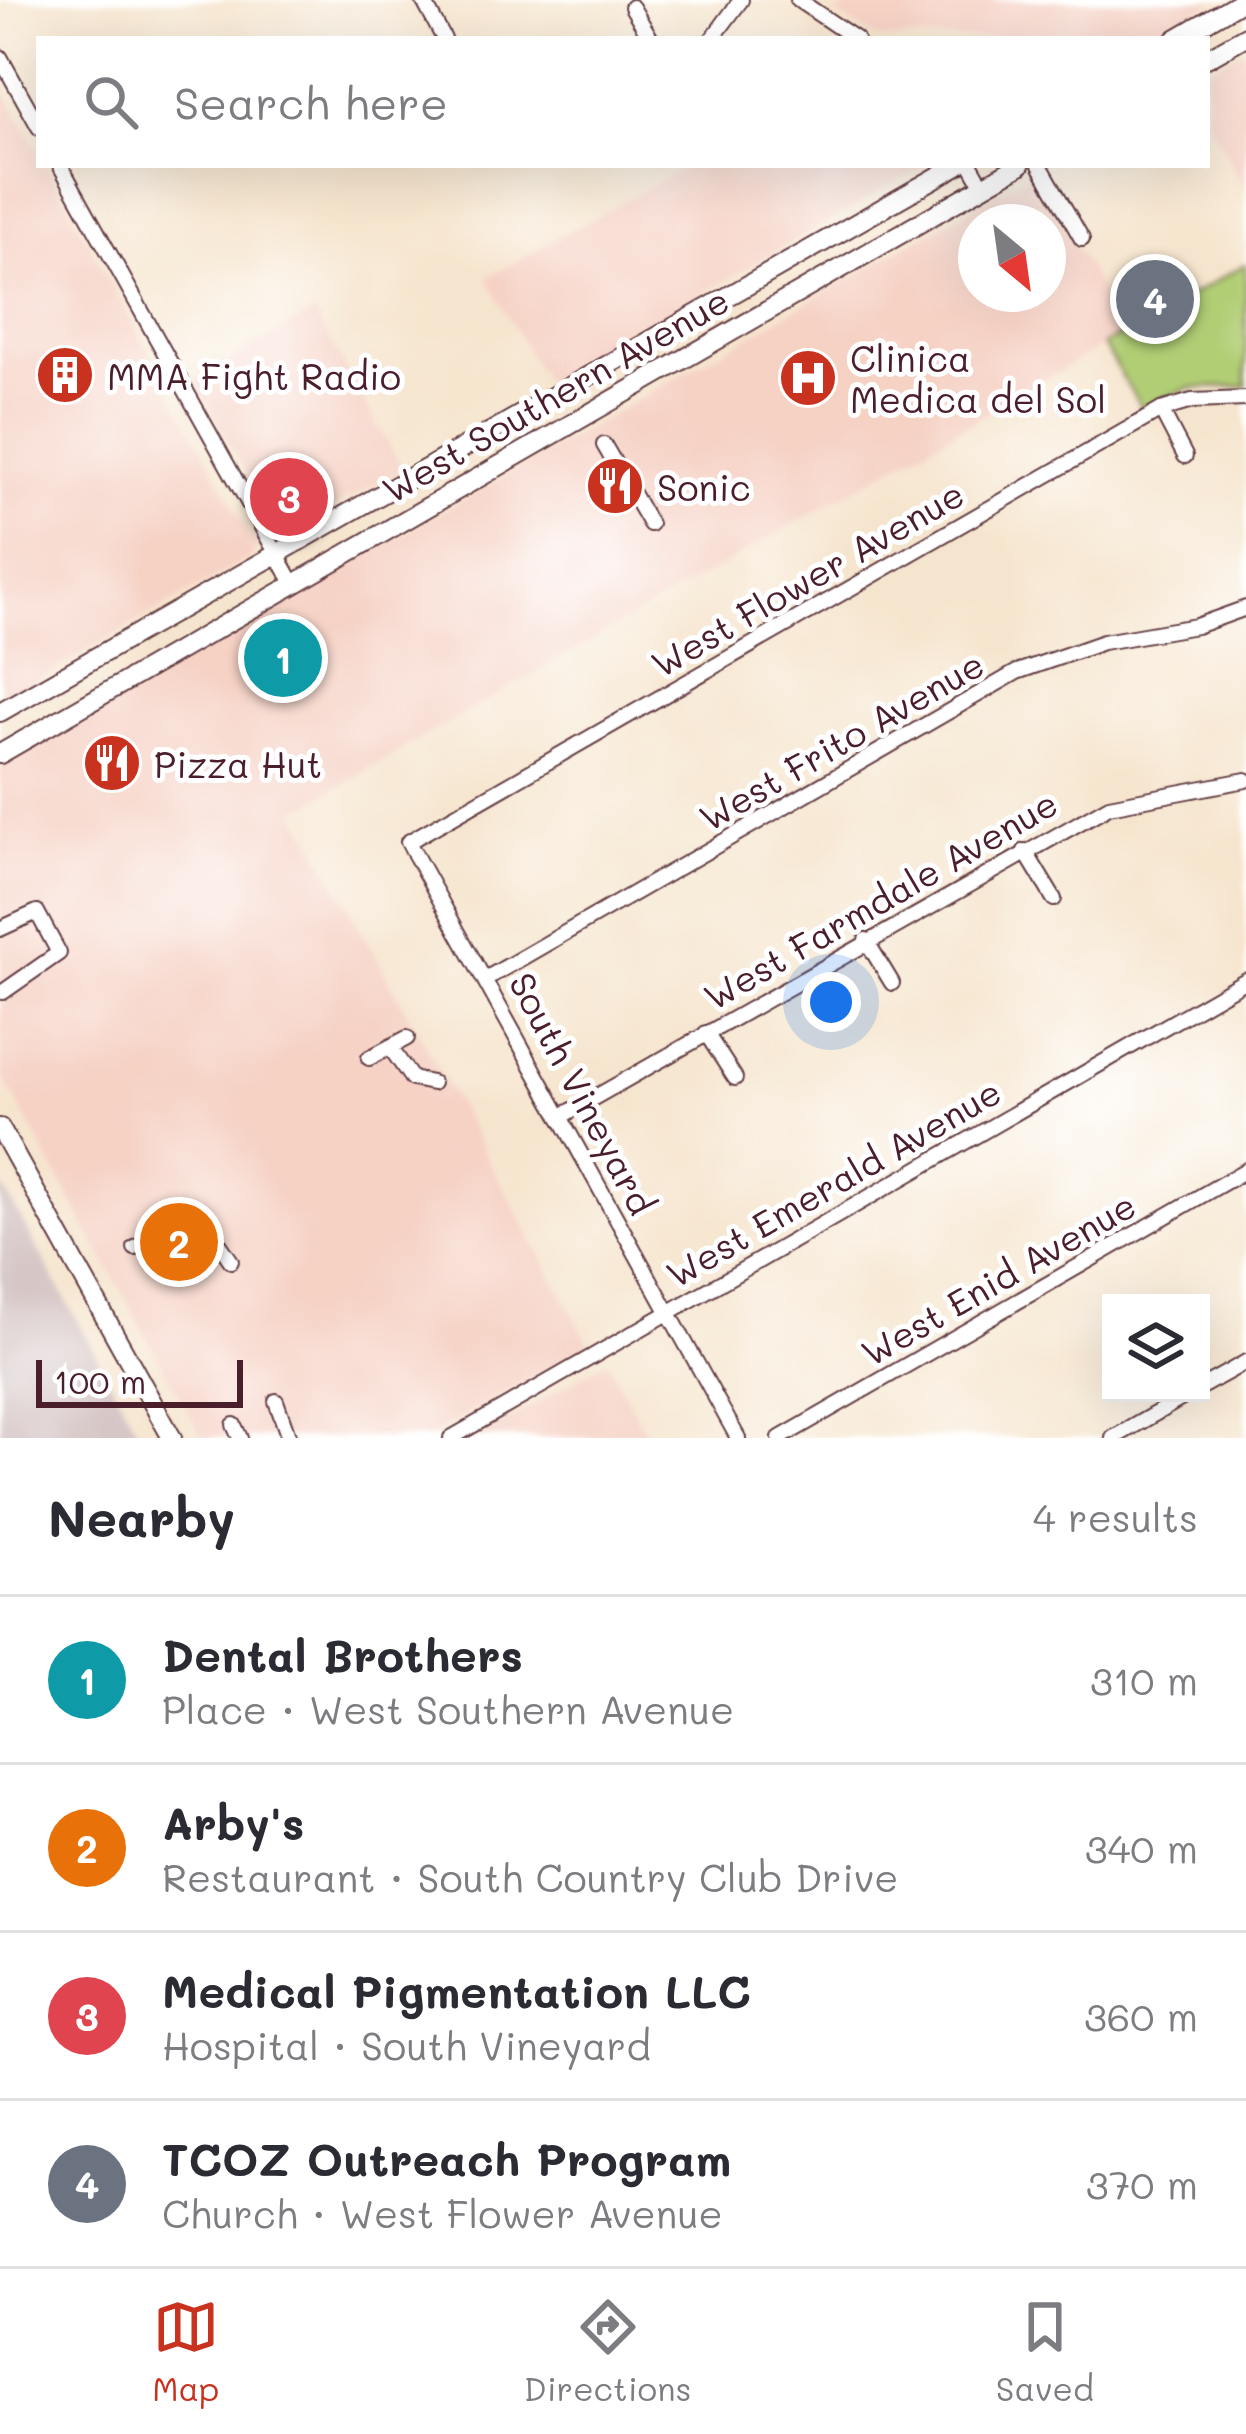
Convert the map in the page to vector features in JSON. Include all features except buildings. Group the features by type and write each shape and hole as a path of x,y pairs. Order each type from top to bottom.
{"main road":[{"path":"1180,36 1243,0"},
{"path":"1210,56 1246,36"},
{"name":"West Southern Avenue","path":"0,712 953,168"},
{"name":"West Southern Avenue","path":"0,754 1015,168"},
{"path":"0,1129 172,1438"}],"street":[{"path":"422,0 442,36"},
{"path":"714,36 741,0"},
{"path":"798,0 852,36"},
{"path":"632,7 649,36"},
{"path":"0,57 36,122"},
{"path":"62,168 292,583"},
{"path":"973,168 983,186"},
{"path":"1042,168 1082,239"},
{"name":"West Flower Avenue","path":"408,842 1162,410 1192,400 1246,399"},
{"path":"1162,410 1185,456"},
{"path":"604,445 650,524"},
{"name":"West Frito Avenue","path":"487,978 1017,673 1103,642 1196,626 1246,608"},
{"name":"West Farmdale Avenue","path":"560,1117 866,940 1123,801 1246,780"},
{"name":"South Vineyard","path":"408,842 738,1438"},
{"path":"1025,851 1054,899"},
{"path":"0,928 38,912 59,946 55,958 4,992"},
{"path":"866,940 892,983"},
{"name":"West Emerald Avenue","path":"452,1438 1246,980"},
{"path":"706,1033 735,1078"},
{"path":"369,1058 407,1038"},
{"path":"391,1047 408,1075 432,1083"},
{"name":"West Enid Avenue","path":"781,1438 1246,1170"},
{"path":"136,1248 202,1217 231,1261"},
{"path":"1210,1383 1246,1362"},
{"path":"276,1401 289,1438"},
{"path":"1113,1438 1175,1402"}],"shaded area":[{"path":"858,0 1217,0 1154,36 874,36 835,14"},
{"path":"1246,48 1246,189 1210,125 1210,68"},
{"path":"0,83 36,148 36,168 48,168 256,546 250,558 0,701"},
{"path":"683,168 921,168 545,385 487,278"},
{"path":"1033,173 1051,204 979,204"},
{"path":"958,216 958,312 1066,312 1066,230 1125,333 296,811 590,1344 426,1438 203,1438 0,1072 0,765"},
{"path":"314,312 403,470 281,535 194,381"},
{"path":"0,1183 20,1217 142,1438 0,1438"},
{"path":"607,1361 649,1438 478,1438"}],"green space":[{"path":"1246,264 1246,386 1190,388 1141,407 1103,345"}],"place":[{"name":"TCOZ Outreach Program","path":"1155,299"},
{"name":"MMA Fight Radio","path":"65,375"},
{"name":"Clinica Medica del Sol","path":"808,378"},
{"name":"Sonic","path":"615,486"},
{"name":"Medical Pigmentation LLC","path":"289,497"},
{"name":"Dental Brothers","path":"283,658"},
{"name":"Pizza Hut","path":"112,763"},
{"name":"Arby's","path":"179,1242"}]}
